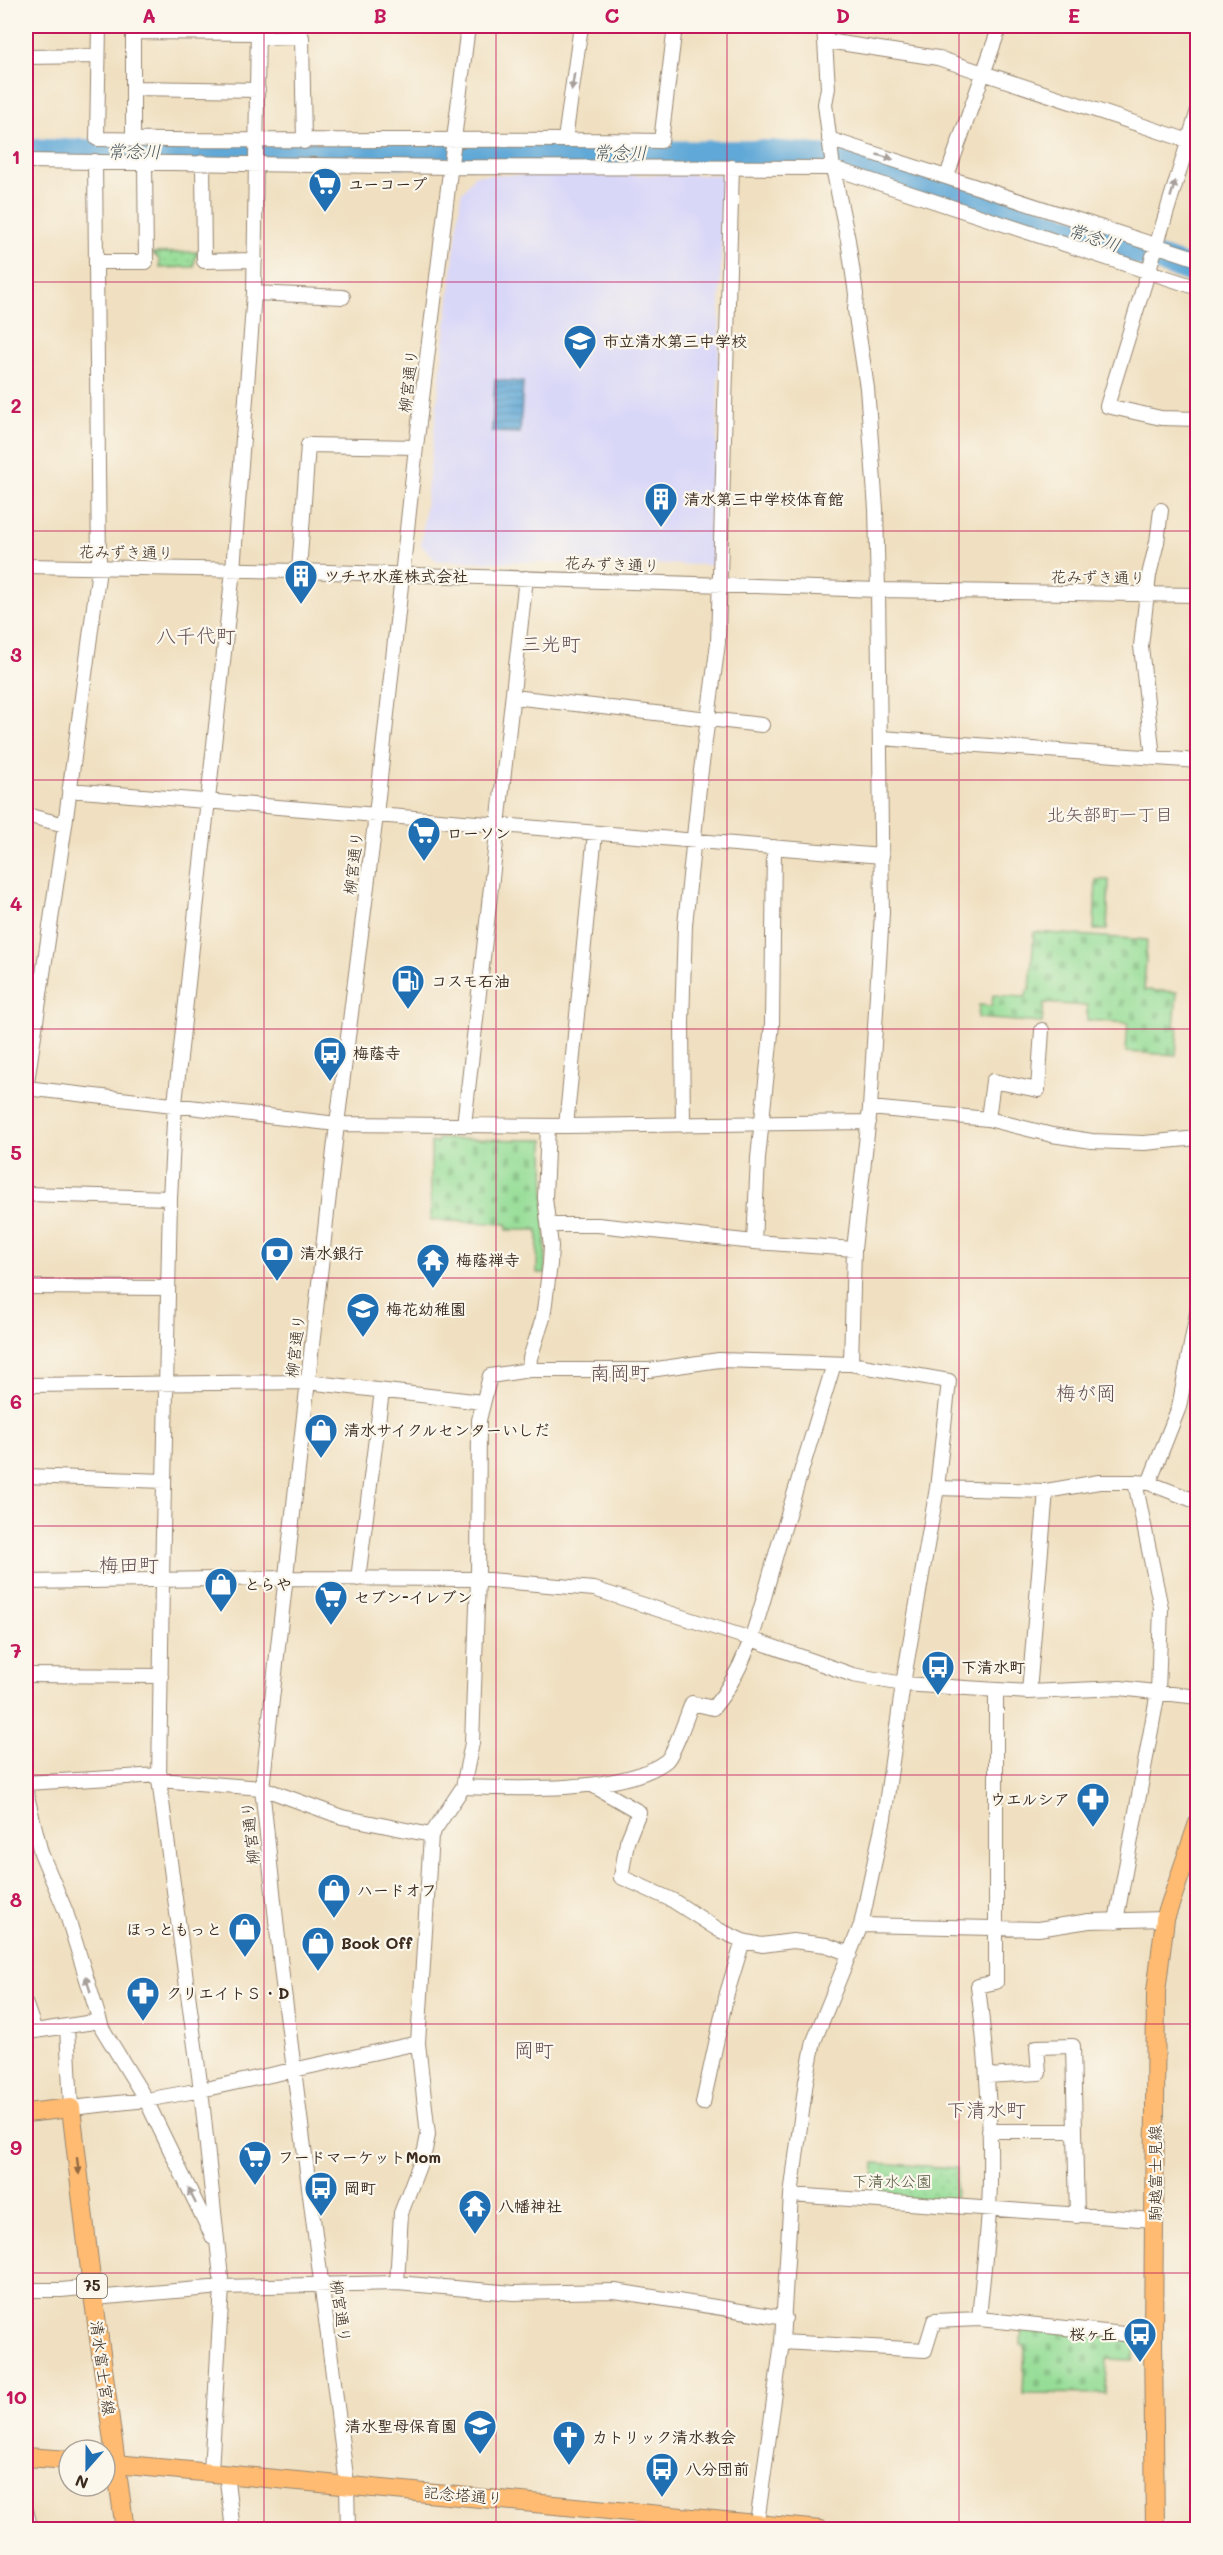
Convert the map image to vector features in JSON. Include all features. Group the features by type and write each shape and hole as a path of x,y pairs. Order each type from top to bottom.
{"main road":[{"name":"駒越富士見線","path":"1155,2529 1153,2337 1156,1992 1165,1919 1191,1856 1197,1823"},
{"path":"26,2113 71,2108"},
{"name":"清水富士宮線","path":"71,2108 108,2438"},
{"path":"26,2457 57,2459"},
{"name":"記念塔通り","path":"117,2464 347,2484 756,2526 821,2529"},
{"name":"清水富士宮線","path":"117,2492 126,2529"}],"street":[{"path":"99,26 97,139 257,142 565,139 661,141 675,26"},
{"path":"455,141 468,26"},
{"path":"565,139 580,26"},
{"path":"824,26 828,88 825,104 833,168 848,240 856,294 855,310 867,388 876,508 881,738 882,913 869,1122 854,1250 851,1364"},
{"path":"947,176 1000,26"},
{"path":"133,140 133,29 258,32 302,37 304,142"},
{"path":"233,2529 219,2472 222,2287 201,2090 160,1777 161,1676 170,1198 175,1103 233,570 254,293 258,32"},
{"path":"826,40 938,58 1193,142"},
{"path":"26,57 98,56"},
{"path":"133,88 258,90"},
{"path":"1197,110 1193,142 1146,271 1107,406 1161,418 1197,419"},
{"name":"柳宮通り","path":"348,2529 347,2484 320,2284 296,2071 282,1976 262,1788 337,1124 376,814 416,447 455,141"},
{"path":"830,144 947,176 1197,258"},
{"path":"26,161 452,167 833,168 1197,288"},
{"path":"95,161 99,569 65,825 26,1088 175,1103 337,1124 566,1126 869,1122"},
{"path":"96,262 146,262 145,162"},
{"path":"203,162 204,261 255,260"},
{"path":"683,1125 682,1022 685,925 718,643 732,167"},
{"path":"254,293 343,297"},
{"path":"299,572 308,445 416,447"},
{"path":"1153,758 1141,646 1161,510"},
{"name":"花みずき通り","path":"26,566 526,578 878,590 1197,595"},
{"path":"464,1125 526,578"},
{"path":"513,697 762,725"},
{"path":"881,738 1197,760"},
{"path":"69,790 882,856"},
{"path":"26,815 65,825"},
{"path":"566,1126 596,833"},
{"path":"754,1242 761,1124 772,1014 774,847"},
{"path":"988,1119 993,1081 1038,1090 1042,1030"},
{"path":"870,1108 988,1119 1052,1135 1092,1141 1144,1143 1197,1138"},
{"path":"529,1370 545,1307 551,1246 546,1198 548,1126"},
{"path":"26,1194 170,1198"},
{"path":"549,1225 598,1225 854,1250"},
{"path":"26,1287 168,1288"},
{"path":"1116,1921 1158,1692 1161,1608 1142,1482 1179,1407 1197,1309"},
{"path":"397,2283 401,2213 425,2150 428,2135 418,2043 430,1835 463,1787 472,1743 478,1579 479,1420 490,1376 529,1370 622,1371 718,1360 851,1364 949,1381 937,1488 903,1684 884,1818 861,1925 814,2041 806,2081 791,2195 785,2318 756,2526"},
{"path":"463,1787 594,1786 647,1771 668,1760 692,1702 712,1708 728,1691 751,1639 762,1609 778,1546 834,1364"},
{"path":"26,1385 307,1382 482,1402"},
{"path":"358,1579 382,1391"},
{"path":"26,1476 164,1481"},
{"path":"937,1488 1046,1491 1099,1482 1142,1482 1197,1502"},
{"path":"1029,1692 1046,1491"},
{"path":"26,1582 284,1578 478,1579 594,1589 751,1639 853,1675 903,1684 1029,1692 1120,1688 1197,1697"},
{"path":"26,1675 161,1676"},
{"path":"979,2319 989,2209 989,2131 987,2076 978,1986 996,1982 996,1691"},
{"path":"26,1783 160,1777 262,1788 342,1817 430,1835"},
{"path":"594,1786 639,1812 627,1842 621,1877 672,1900 719,1930 743,1941 762,1945 793,1941 826,1945 850,1954"},
{"path":"26,1792 41,1852 66,1912 102,2028 146,2100 217,2248"},
{"path":"861,1925 1038,1929 1089,1921 1165,1919"},
{"path":"703,2103 722,2013 743,1941"},
{"path":"26,2005 35,2031 100,2021"},
{"path":"67,2027 71,2108 146,2100 201,2090 418,2043"},
{"path":"987,2076 1039,2073 1037,2047 1073,2046 1077,2216"},
{"path":"989,2131 1075,2131"},
{"path":"791,2195 1155,2220"},
{"path":"26,2290 93,2292 397,2283 513,2293 615,2291 785,2318"},
{"path":"782,2342 925,2350 934,2321 979,2319 1153,2337"},
{"path":"26,2510 31,2529"}],"shaded area":[{"name":"市立清水第三中学校","path":"475,175 723,175 714,565 437,561 421,545 461,194"},
{"path":"1197,1884 1197,2025 1193,1918"}],"green space":[{"path":"199,252 195,258 194,267 160,268 159,259 152,253"},
{"path":"1096,880 1109,880 1107,930 1094,930"},
{"path":"1034,932 1147,940 1144,990 1177,992 1174,1027 1178,1027 1176,1055 1126,1052 1128,1023 1087,1020 1087,1006 1044,1003 1042,1023 978,1018 979,1005 992,1006 993,995 1026,997 1027,990 1030,990"},
{"path":"438,1139 544,1140 546,1273 537,1273 538,1230 507,1230 507,1224 431,1220 431,1142 437,1143"},
{"name":"下清水公園","path":"874,2163 957,2168 955,2202 872,2197"},
{"path":"1022,2327 1130,2340 1135,2348 1134,2360 1107,2359 1106,2394 1023,2393 1025,2345 1021,2344"}],"water":[{"path":"495,380 523,382 520,433 492,432"}],"waterway":[{"name":"常念川","path":"26,152 342,152 385,155 770,153 853,160 1198,272"}],"place":[{"name":"ユーコープ","path":"325,213"},
{"name":"市立清水第三中学校","path":"580,370"},
{"name":"清水第三中学校体育館","path":"661,528"},
{"name":"ツチヤ水産株式会社","path":"301,605"},
{"name":"ローソン","path":"424,862"},
{"name":"コスモ石油","path":"408,1010"},
{"name":"梅蔭寺","path":"330,1082"},
{"name":"清水銀行","path":"277,1282"},
{"name":"梅蔭禅寺","path":"433,1289"},
{"name":"梅花幼稚園","path":"363,1338"},
{"name":"清水サイクルセンターいしだ","path":"321,1459"},
{"name":"とらや","path":"221,1613"},
{"name":"セブン-イレブン","path":"331,1626"},
{"name":"下清水町","path":"938,1696"},
{"name":"ウエルシア","path":"1093,1828"},
{"name":"ハードオフ","path":"334,1919"},
{"name":"ほっともっと","path":"245,1958"},
{"name":"Book Off","path":"318,1972"},
{"name":"クリエイトＳ・D","path":"143,2022"},
{"name":"フードマーケットMom","path":"255,2186"},
{"name":"岡町","path":"321,2217"},
{"name":"八幡神社","path":"475,2235"},
{"name":"桜ヶ丘","path":"1140,2363"},
{"name":"清水聖母保育園","path":"480,2455"},
{"name":"カトリック清水教会","path":"569,2466"},
{"name":"八分団前","path":"662,2498"}],"district":[{"name":"八千代町","path":"196,636"},
{"name":"三光町","path":"551,644"},
{"name":"北矢部町一丁目","path":"1110,815"},
{"name":"南岡町","path":"620,1373"},
{"name":"梅が岡","path":"1086,1393"},
{"name":"梅田町","path":"129,1565"},
{"name":"岡町","path":"534,2050"},
{"name":"下清水町","path":"986,2110"}]}
